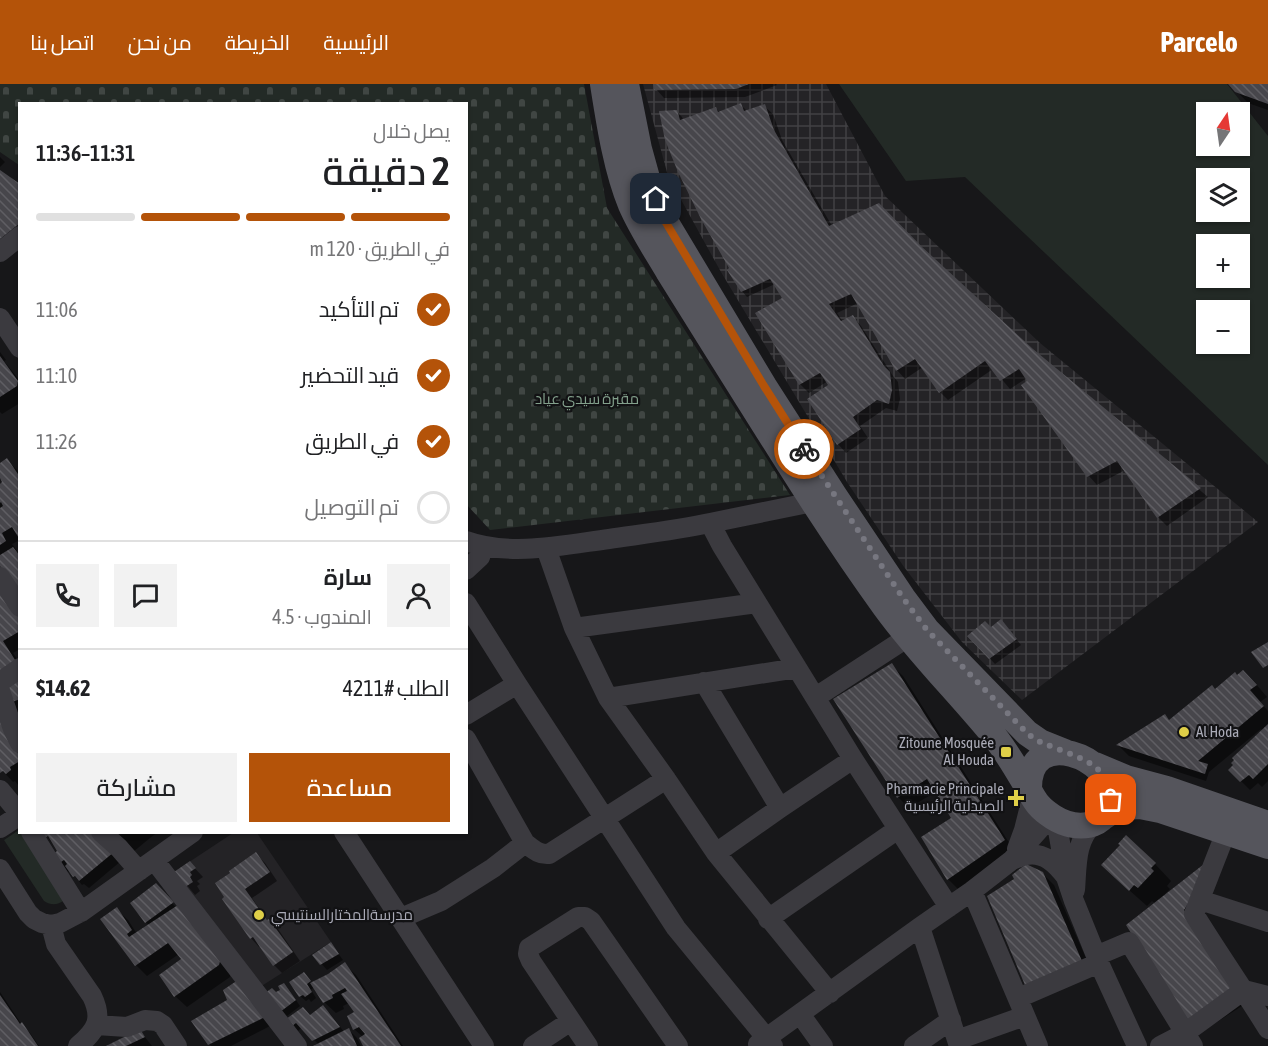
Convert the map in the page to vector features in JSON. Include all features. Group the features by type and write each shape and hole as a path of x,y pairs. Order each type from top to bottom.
{"main road":[{"path":"603,84 623,181 639,224 720,334 764,386 823,499 885,607 1006,752 1038,806 1054,818 1075,826 1085,826 1114,810 1140,806 1160,810 1268,846"},
{"path":"626,84 647,178 665,221 720,334"},
{"path":"823,499 927,630 1027,733 1040,742 1126,778 1167,789 1268,824"},
{"path":"1030,793 1029,778 1038,761 1055,752 1065,752"},
{"path":"1089,762 1108,780 1111,790 1108,810 1098,820"}],"street":[{"path":"0,252 18,238"},
{"path":"0,318 18,345"},
{"path":"475,544 505,549 546,548 710,523 823,499"},
{"path":"710,523 853,759 948,908"},
{"path":"468,568 480,557 475,544"},
{"path":"546,548 574,628 608,698 717,853 830,993"},
{"path":"0,578 18,604"},
{"path":"574,628 757,603"},
{"path":"468,606 676,928 766,1043 800,1014 1012,860 1054,818"},
{"path":"816,697 908,637"},
{"path":"608,698 797,668"},
{"path":"0,682 18,669"},
{"path":"704,682 780,808"},
{"path":"468,714 517,684"},
{"path":"0,691 18,739"},
{"path":"468,743 525,843 543,855 549,854 666,779"},
{"path":"717,853 853,759"},
{"path":"0,790 18,812"},
{"path":"1012,860 1024,830 1030,793"},
{"path":"0,828 18,816"},
{"path":"1054,818 1066,877 1074,901 1131,1044"},
{"path":"1074,901 1078,853 1086,831 1098,820"},
{"path":"768,919 898,829"},
{"path":"1226,832 1194,914 1268,1029"},
{"path":"32,834 81,912"},
{"path":"103,834 119,848 147,865 297,1046"},
{"path":"0,869 28,913 34,919 51,925 81,912 190,834"},
{"path":"345,834 484,1046"},
{"path":"401,918 441,901 493,868 525,843"},
{"path":"1012,860 1027,855 1042,857 1056,864 1066,877"},
{"path":"972,891 1038,1046"},
{"path":"1200,900 1268,922"},
{"path":"588,1046 528,954 529,948 578,917 585,917 591,921 678,1046"},
{"path":"51,925 57,944 96,1005 98,1015 96,1025 84,1044"},
{"path":"920,927 958,1043 1129,942 1189,1039"},
{"path":"1244,990 1268,996"},
{"path":"1160,1046 1189,1039 1244,990"},
{"path":"800,1014 823,1046"},
{"path":"96,1025 127,1027 144,1020 157,1021 163,1025 177,1046"},
{"path":"914,1046 951,1020"},
{"path":"533,1046 571,1021"}],"shaded area":[{"path":"643,84 826,84 885,196 1040,343 1258,522 1022,700 962,642 904,567 847,482 721,272 668,176"},
{"name":"مدرسةالمختارالسنتيسي","path":"231,834 258,834 331,942 260,987 174,872"}],"green space":[{"name":"مقبرة سيدي عياد","path":"0,84 584,84 607,208 790,495 490,530 468,506 468,102 18,102 18,164 0,152"},
{"path":"839,84 1227,84 1241,102 1196,102 1196,156 1250,156 1250,113 1268,136 1268,465 965,177 906,181"},
{"path":"18,831 18,834 22,834 65,900 54,904 44,901 4,840"}],"building":[{"path":"653,84 749,84 736,89 654,90"},
{"path":"1228,84 1268,84 1268,104 1235,92"},
{"path":"741,103 744,111 765,104 774,130 829,226 879,203 922,247 1033,349 1201,488 1157,518 1117,461 1087,477 1021,385 1027,381 1019,369 1000,381 985,361 939,393 915,359 896,371 851,294 829,304 841,321 853,315 890,372 892,390 889,404 877,400 853,417 861,429 837,445 807,399 828,385 820,373 799,385 755,313 782,298 770,279 741,292 701,219 665,140 659,111 677,110 680,120 716,107 718,112"},
{"path":"0,170 18,183 18,225 0,239"},
{"path":"0,356 18,381 17,386 0,397"},
{"path":"7,458 18,474 18,537 12,527 2,533 6,541 0,545 0,508 3,506 0,503 0,484 2,482 0,463"},
{"path":"13,547 18,553 18,593 0,566 0,555"},
{"path":"0,589 18,612 18,632 3,641 17,663 0,676"},
{"path":"1001,619 1017,639 989,659 967,636 985,621 991,627"},
{"path":"1268,642 1268,665 1263,668 1251,652"},
{"path":"892,663 1005,840 947,880 921,837 951,818 927,779 897,798 833,699"},
{"name":"Al Hoda","path":"1243,670 1257,685 1250,690 1264,706 1198,761 1208,764 1205,774 1116,745 1165,714 1169,720 1212,685 1215,689 1235,672 1237,675"},
{"path":"18,675 18,700 10,703 3,686"},
{"path":"0,705 18,754 18,762 10,767 11,770 6,774 3,771 0,773"},
{"path":"1268,724 1268,764 1253,779 1249,775 1240,782 1228,770 1233,765 1232,758"},
{"path":"42,834 93,834 114,852 79,881 65,866 67,864 64,860 58,864 52,855 57,851 48,836 45,838"},
{"path":"1126,835 1156,863 1151,868 1154,871 1138,888 1134,885 1129,891 1101,865"},
{"path":"256,852 270,872 245,889 293,952 273,966 253,937 250,939 222,899 224,897 215,883"},
{"path":"190,861 196,868 190,872 193,882 185,887 174,872"},
{"path":"1026,864 1043,872 1082,961 1025,985 987,896 1014,879 1012,875"},
{"path":"1204,864 1191,899 1184,910 1234,992 1187,1023 1126,925"},
{"path":"156,883 174,902 145,923 130,903"},
{"path":"178,905 221,958 219,965 174,997 159,975 181,959 168,943 135,966 100,919 117,907 132,930 127,934 129,937"},
{"path":"331,942 339,954 320,965 312,955"},
{"path":"345,962 401,1046 363,1046 359,1038 365,1034 359,1027 353,1030 347,1016 354,1012 341,994 347,991 345,988 323,1003 310,983"},
{"path":"304,972 311,981 307,984 312,992 305,997 303,995 299,997 289,982"},
{"path":"238,980 267,1016 208,1045 191,1021 227,1000 223,990"},
{"path":"284,983 296,1000 280,1012 265,993 272,988 276,992 280,990 278,986"},
{"path":"0,995 20,1024 22,1022 38,1046 0,1046"},
{"path":"323,1005 340,1027 312,1041 296,1023 292,1026 286,1019 303,1007 310,1015"},
{"path":"349,1028 357,1046 313,1046"},
{"path":"140,1029 145,1037 126,1046 106,1046"}],"way so far":[{"path":"804,449 903,598 927,630 1027,733 1040,742 1089,762 1101,772 1108,780 1111,800"}],"place":[{"name":"Al Hoda","path":"1184,732"},
{"name":"Zitoune Mosquée Al Houda","path":"1006,752"},
{"name":"Pharmacie Principale الصيدلية الرئيسية","path":"1016,798"},
{"name":"مدرسةالمختارالسنتيسي","path":"259,915"}],"route":[{"path":"656,199 665,221 804,449"}]}
